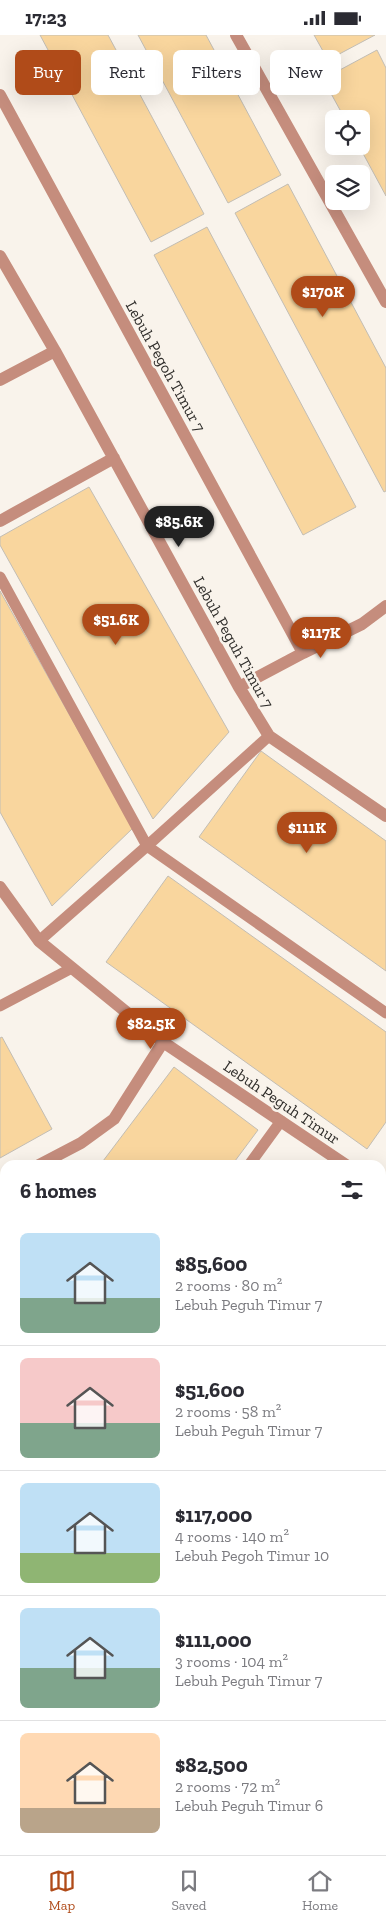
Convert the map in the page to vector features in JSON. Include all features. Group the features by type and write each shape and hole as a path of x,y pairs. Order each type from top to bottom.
{"street":[{"path":"236,35 386,301"},
{"name":"Lebuh Pegoh Timur 7","path":"0,95 303,653"},
{"name":"Lebuh Peguh Timur 7","path":"0,256 55,351 240,687 269,736 386,816"},
{"path":"0,380 55,351"},
{"path":"0,521 114,458"},
{"path":"240,687 362,624 386,606"},
{"name":"Lebuh Peguh Timur","path":"0,887 39,941 163,1042 339,1160"},
{"path":"49,1160 81,1143 114,1119 163,1042"}],"lane":[{"path":"0,577 148,846 386,1013"},
{"path":"39,941 148,846 269,736"},
{"path":"0,1006 72,968"},
{"path":"253,1160 281,1121"}],"building":[{"path":"40,35 108,35 116,50 91,50 91,95 140,95 204,214 151,242 72,95 81,95 81,50 48,50"},
{"path":"138,35 206,35 214,50 173,50 173,95 238,95 281,175 228,203 163,82 163,50 146,50"},
{"path":"314,35 375,35 341,53 341,50 322,50"},
{"path":"377,50 386,68 386,196 364,155 370,155 370,110 340,110 332,95 341,95 341,69"},
{"path":"288,184 386,368 386,491 384,492 235,213"},
{"path":"207,227 356,507 303,535 154,255"},
{"path":"89,487 229,732 153,819 0,545 0,537"},
{"path":"0,591 133,828 52,906 0,812"},
{"path":"261,751 386,841 386,971 199,837"},
{"path":"168,876 386,1032 386,1122 367,1149 106,962"},
{"path":"2,1037 52,1129 0,1158 0,1038"},
{"path":"174,1067 258,1130 236,1160 104,1160"}]}
